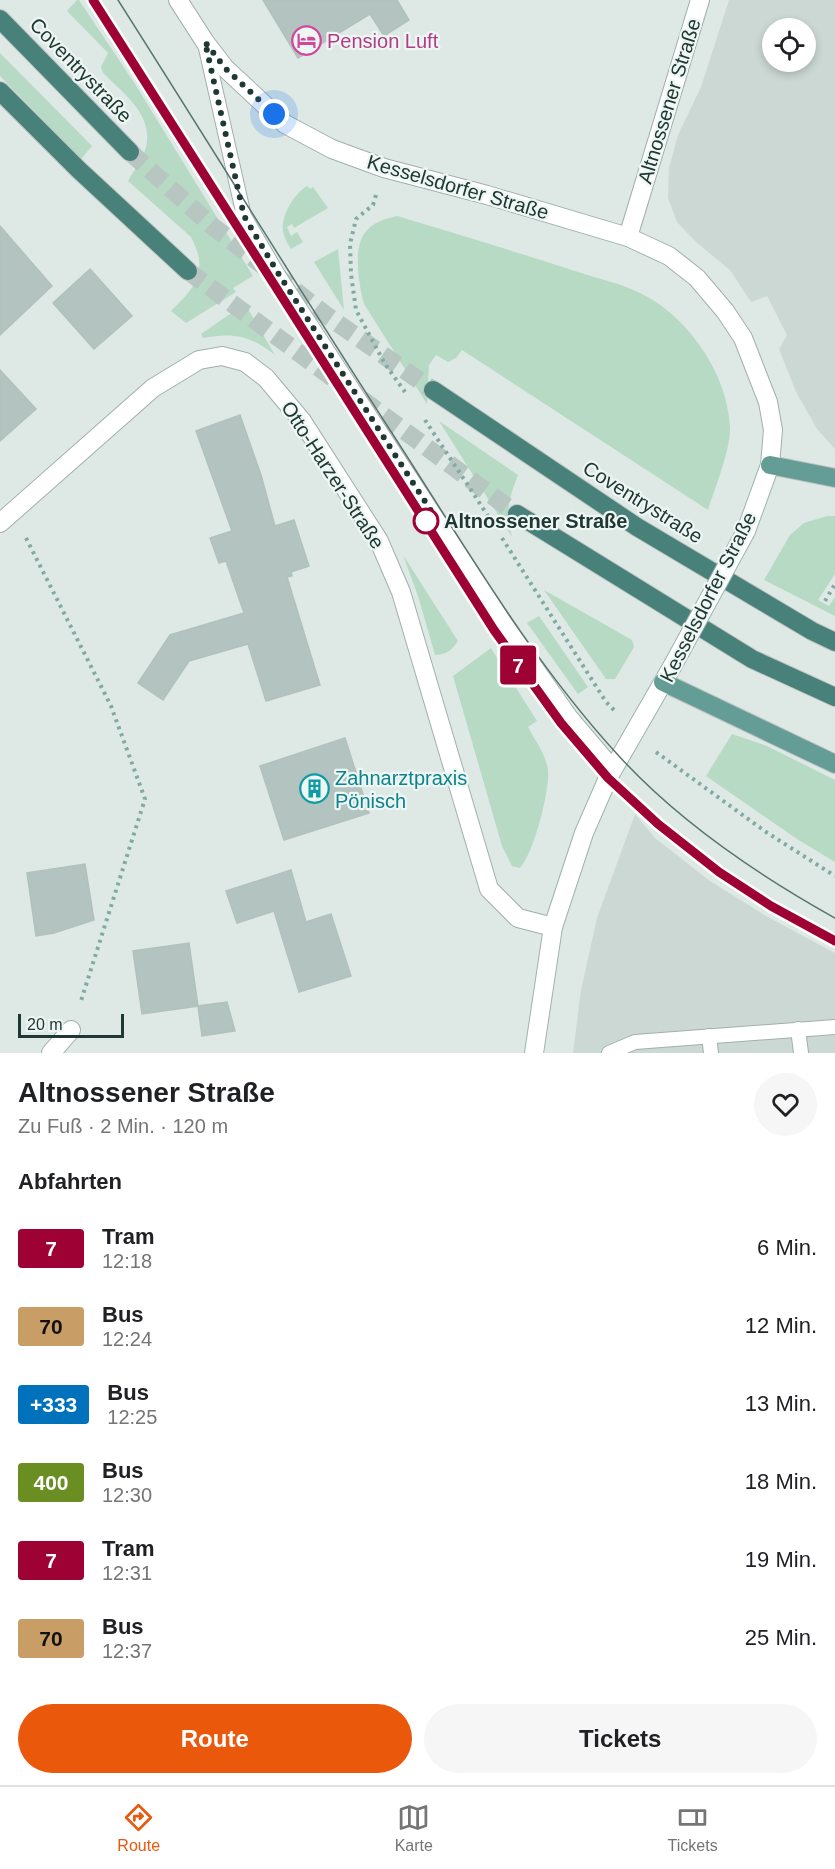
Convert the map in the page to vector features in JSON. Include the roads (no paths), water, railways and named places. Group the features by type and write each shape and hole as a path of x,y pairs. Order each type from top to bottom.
{"highway":[{"name":"Coventrystraße","path":"0,19 130,152"},
{"path":"0,91 79,170 188,271"},
{"name":"Coventrystraße","path":"433,390 637,527 812,631 835,642"},
{"path":"517,514 752,658 835,697"}],"main road":[{"path":"770,465 835,478"},
{"path":"663,682 835,764"}],"street":[{"name":"Kesselsdorfer Straße","path":"178,0 225,68 285,124 332,149 384,168 487,195 628,237 669,256 697,278 725,311 743,338 768,402 773,430 770,465 746,531 614,768 584,833 553,927 534,1053"},
{"name":"Altnossener Straße","path":"628,237 700,0"},
{"name":"Otto-Harzer-Straße","path":"7,517 153,388 176,372 199,360 222,356 245,362 266,378 302,421 384,551 401,592 489,889 518,918 553,927"},
{"path":"51,1053 71,1030"}],"lane":[{"path":"205,42 244,216 278,273 505,623 570,716 614,768"},
{"path":"609,1053 635,1042 835,1027"},
{"path":"798,1029 801,1053"},
{"path":"709,1036 711,1053"}],"tunnel":[{"path":"130,152 211,225 326,315 433,390"},
{"path":"188,271 517,514"}],"tram line":[{"path":"93,0 494,630 563,727 609,779 686,847 727,878 770,906 835,941"},
{"name":"7","path":"93,0 494,630 561,723 608,778 658,824 719,872 771,906 835,941"},
{"path":"118,0 470,556 555,679 618,755 667,803 748,865 835,918"}],"place":[{"name":"Pension Luft","path":"306,41"},
{"name":"Altnossener Straße","path":"426,521"},
{"name":"Zahnarztpraxis Pönisch","path":"314,789"}]}
